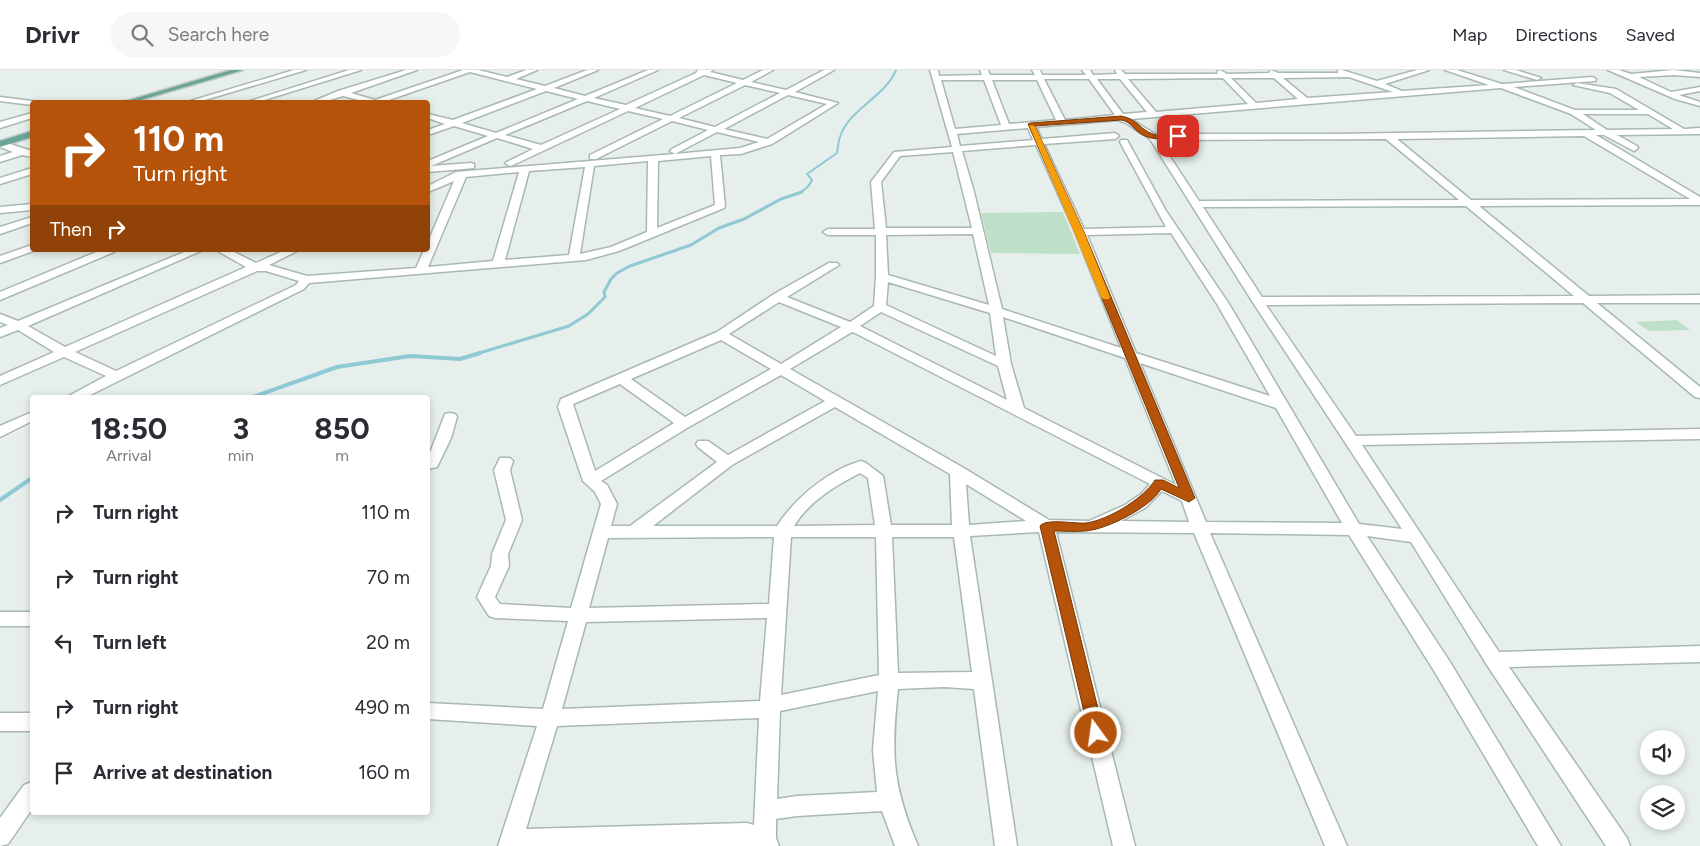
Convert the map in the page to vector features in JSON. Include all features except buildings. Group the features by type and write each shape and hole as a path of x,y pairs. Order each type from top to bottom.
{"main road":[{"path":"134,100 242,71"},
{"path":"148,100 242,71"},
{"path":"0,139 30,131"},
{"path":"0,144 30,135"}],"street":[{"path":"198,100 232,89 280,78 302,70"},
{"path":"257,100 357,70"},
{"path":"322,100 413,70"},
{"path":"381,100 470,70 769,142"},
{"path":"509,79 533,70"},
{"path":"430,132 594,70"},
{"path":"430,163 654,70"},
{"path":"430,169 510,163 653,158 741,151 769,142 834,103 706,71 690,70"},
{"path":"591,160 670,118 769,70"},
{"path":"675,151 830,70"},
{"path":"1334,70 1404,93"},
{"path":"1394,70 1408,74"},
{"path":"1376,84 1425,70"},
{"path":"1449,70 1528,94 1574,112 1634,148"},
{"path":"1508,70 1567,89"},
{"path":"1612,70 1632,76 1669,95 1700,104"},
{"path":"510,163 706,71"},
{"path":"1632,76 1667,71 1700,75"},
{"path":"1017,409 1004,364 996,312 958,148 951,132 935,74 1272,72 1349,75"},
{"path":"1272,72 1305,101"},
{"path":"951,132 1497,85 1592,79 1569,72"},
{"path":"1119,73 1154,115"},
{"path":"1170,73 1179,83"},
{"path":"1222,73 1255,106"},
{"path":"986,74 1006,127"},
{"path":"1038,74 1062,122"},
{"path":"1088,74 1121,118 1130,119 1142,131 1153,137 1258,301 1352,440 1494,660 1619,846"},
{"path":"280,78 310,84 367,100"},
{"path":"1550,82 1613,91 1700,140"},
{"path":"1669,95 1700,89"},
{"path":"0,99 30,103"},
{"path":"0,106 19,101"},
{"path":"1686,101 1700,109"},
{"path":"1574,112 1648,112"},
{"path":"0,125 30,117"},
{"path":"430,117 542,148"},
{"path":"1031,124 1080,232 1200,529 1336,846"},
{"path":"1153,137 1388,136 1586,133 1603,131 1700,131"},
{"path":"1586,133 1700,201"},
{"path":"1388,136 1700,394"},
{"path":"591,480 685,424 782,371 851,328 880,307 884,277 882,233 876,182 897,154 1038,142 1120,139 1162,211 1223,304 1354,528 1443,668 1550,846"},
{"path":"0,144 28,153"},
{"path":"430,176 525,169 675,151 759,146"},
{"path":"0,159 28,153"},
{"path":"226,252 255,267 267,268 306,280 574,259 615,248 720,206 715,153"},
{"path":"652,234 653,158"},
{"path":"574,259 591,160"},
{"path":"498,264 525,169"},
{"path":"0,181 30,172"},
{"path":"430,189 462,174"},
{"path":"431,237 462,174"},
{"path":"0,203 30,198"},
{"path":"1197,204 1700,201"},
{"path":"0,210 30,207"},
{"path":"0,231 30,221"},
{"path":"1080,232 1175,230"},
{"path":"828,232 977,231"},
{"path":"0,260 30,249"},
{"path":"0,296 105,252"},
{"path":"0,333 193,252"},
{"path":"0,381 289,252"},
{"path":"420,270 426,252"},
{"path":"832,265 778,297 724,332 722,336 566,402 565,407 591,480 601,489 609,504 550,718 510,843 747,834 765,844 770,705 783,530 803,502 818,490 861,466 875,476 884,531 889,681 883,750 890,802 897,828 907,846"},
{"path":"884,277 1282,405"},
{"path":"78,395 300,287 306,280"},
{"path":"778,297 851,328 1017,409 1189,498"},
{"path":"1258,301 1584,298 1700,299"},
{"path":"880,307 1004,364"},
{"path":"0,318 18,325 63,352 116,376"},
{"path":"722,336 833,402 957,471 1046,526 1124,846"},
{"path":"623,379 685,424"},
{"path":"635,531 727,462 833,402"},
{"path":"0,432 30,417"},
{"path":"430,464 432,464 444,438 450,417"},
{"path":"1352,440 1700,434"},
{"path":"703,444 727,462"},
{"path":"505,461 502,470 514,520 500,554 500,566 486,598 495,611 578,615 778,611"},
{"path":"957,471 961,531 1006,846"},
{"path":"1086,527 1105,521 1140,504 1154,491 1159,483"},
{"path":"601,532 961,531 1046,526 1200,529 1354,528 1416,537"},
{"path":"0,619 30,619"},
{"path":"1494,660 1700,654"},
{"path":"430,711 550,718 762,709 770,705 889,681 944,679 983,681"},
{"path":"0,722 30,722"},
{"path":"0,836 30,795"},
{"path":"765,811 797,806 890,802"}],"green space":[{"path":"1063,212 1080,254 991,253 981,213"},
{"path":"1677,320 1690,330 1649,331 1636,322"}],"waterway":[{"path":"799,193 810,185 812,180 807,174 837,153 839,139 844,127 858,111 884,88 896,70"},
{"path":"476,354 569,326 588,314 605,297 604,292 611,279 617,273 630,266 691,245 719,228 744,219 781,199 799,193"},
{"path":"258,395 337,367 410,356 460,359 480,353"},
{"path":"0,500 30,479"}],"slow traffic":[{"path":"1032,126 1062,198 1080,232 1106,297"}],"route":[{"path":"1096,733 1046,526 1086,527 1105,521 1140,504 1148,498 1159,483 1189,498 1080,232 1062,198 1031,124 1121,118 1130,119 1142,131 1153,137 1178,136"}]}
